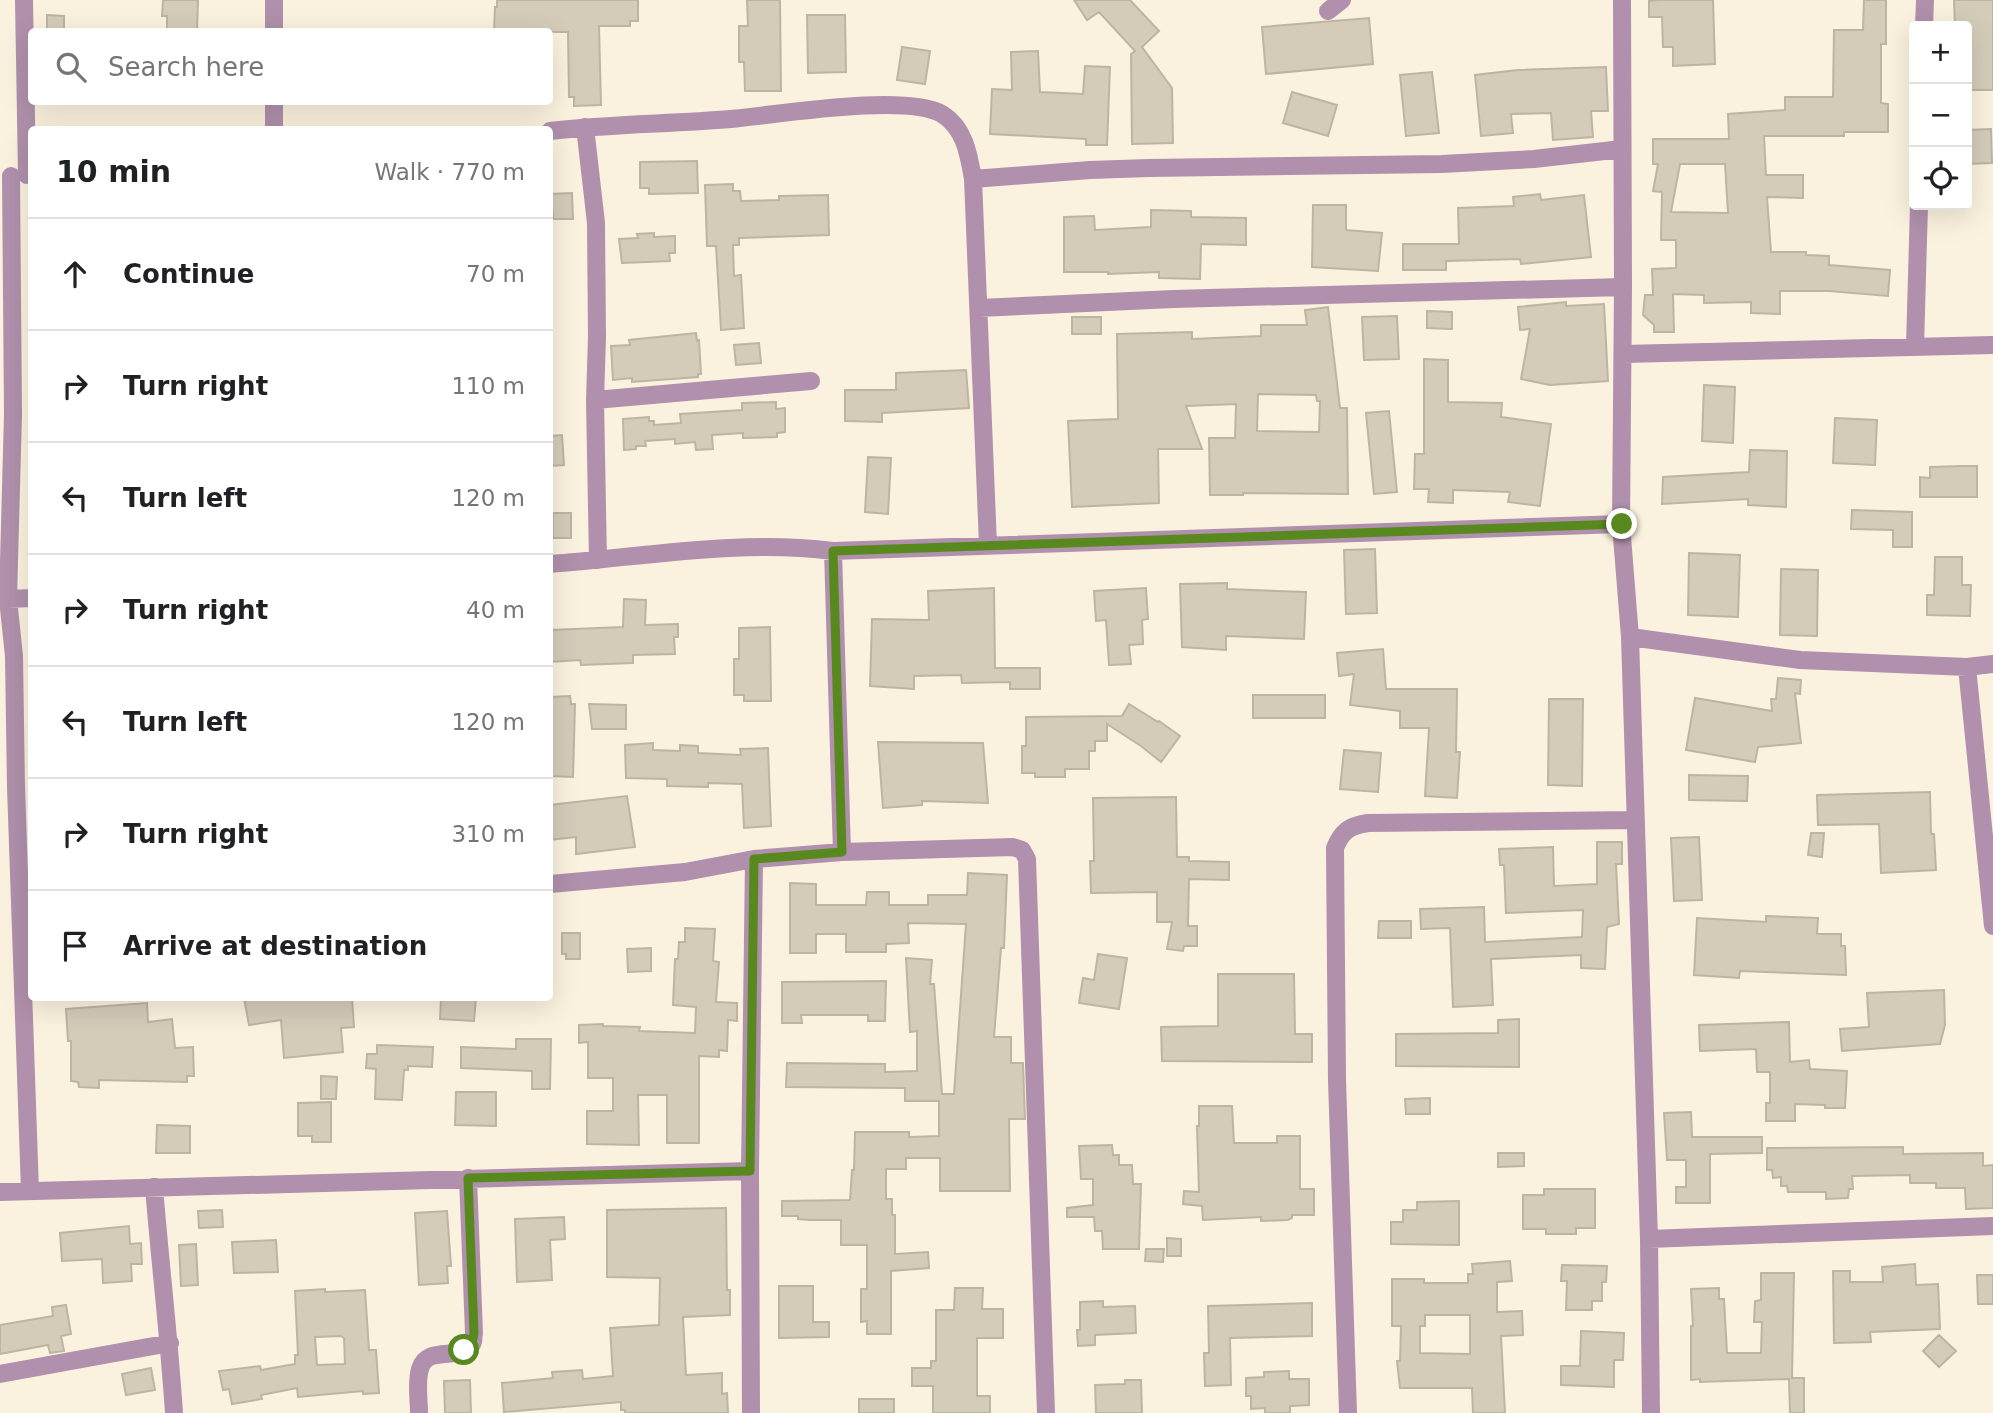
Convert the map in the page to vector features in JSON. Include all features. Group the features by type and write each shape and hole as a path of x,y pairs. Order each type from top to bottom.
{"street":[{"path":"24,0 17,176 7,657 8,788 30,1191"},
{"path":"274,0 274,28"},
{"path":"1622,0 1622,524 1630,637 1636,820 1649,1239 1651,1413"},
{"path":"1924,21 1925,0"},
{"path":"274,105 274,126"},
{"path":"553,131 729,119 828,108 904,106 928,109 944,115 967,146 973,179 988,545"},
{"path":"585,127 596,223 598,560"},
{"path":"973,179 1137,168 1442,164 1534,159 1622,149"},
{"path":"1915,346 1919,210"},
{"path":"979,308 1173,299 1623,287"},
{"path":"1623,354 1993,345"},
{"path":"595,400 811,381"},
{"path":"553,564 758,546 833,551 1622,524"},
{"path":"833,551 842,852"},
{"path":"8,598 28,598"},
{"path":"1630,637 1800,660 1967,667 1993,663"},
{"path":"1967,667 1993,926"},
{"path":"1349,1413 1337,1080 1335,848 1341,834 1352,826 1368,823 1636,820"},
{"path":"553,884 685,872 754,859 842,852 1013,847 1023,850 1027,859 1046,1413"},
{"path":"751,1413 750,1171 754,859"},
{"path":"0,1192 750,1171"},
{"path":"419,1413 420,1367 425,1360 434,1355 464,1350 472,1344 474,1333 468,1178"},
{"path":"154,1187 161,1277 170,1343 174,1413"},
{"path":"1649,1239 1993,1226"},
{"path":"0,1374 170,1343"}],"building":[{"path":"163,0 198,0 197,28 167,28 167,16 162,16"},
{"path":"497,0 638,0 638,21 630,21 630,26 599,26 601,105 574,106 574,97 569,97 568,32 553,32 553,28 494,28"},
{"path":"747,0 780,0 781,91 745,91 744,62 739,62 739,26 748,26"},
{"path":"1074,0 1130,0 1159,31 1142,47 1172,88 1173,143 1132,144 1131,54 1135,51 1099,12 1087,20"},
{"path":"1713,0 1715,64 1673,66 1673,47 1663,47 1662,17 1649,17 1649,1"},
{"path":"1864,0 1886,0 1886,44 1881,44 1881,103 1888,104 1888,132 1844,132 1844,136 1764,136 1766,175 1803,175 1803,198 1767,197 1771,252 1806,252 1806,255 1829,256 1829,265 1890,270 1888,296 1829,291 1780,291 1780,314 1751,313 1751,302 1704,303 1704,295 1673,294 1674,332 1654,332 1654,325 1643,315 1645,295 1653,295 1652,269 1676,268 1676,240 1661,240 1662,192 1653,191 1658,164 1653,164 1653,139 1729,139 1728,114 1785,110 1785,97 1833,97 1834,30 1863,30","holes":["1680,164 1725,164 1728,213 1671,212"]},
{"path":"1954,0 1993,0 1993,90 1972,90 1972,21 1955,21"},
{"path":"47,15 64,16 64,28 47,28"},
{"path":"807,15 845,15 846,72 808,73"},
{"path":"1369,18 1373,64 1266,74 1262,27"},
{"path":"902,47 930,51 925,84 897,80"},
{"path":"1038,51 1040,92 1083,94 1085,66 1110,67 1107,145 1086,145 1086,139 990,134 992,89 1012,90 1011,52"},
{"path":"1606,67 1608,111 1591,111 1593,137 1553,140 1551,113 1511,114 1513,133 1481,136 1475,75 1518,70"},
{"path":"1432,72 1439,133 1406,136 1400,75"},
{"path":"1292,92 1337,105 1328,136 1283,123"},
{"path":"1991,129 1992,163 1972,164 1972,130"},
{"path":"697,161 698,193 649,194 649,188 640,188 640,162"},
{"path":"733,184 733,191 740,191 741,201 779,200 779,196 828,195 829,235 739,238 739,245 733,245 734,276 741,275 744,328 721,330 716,246 707,246 705,185"},
{"path":"572,193 573,219 553,219 553,194"},
{"path":"1540,194 1541,200 1584,195 1591,257 1521,264 1520,259 1446,261 1446,270 1403,270 1403,244 1459,244 1458,208 1514,206 1513,197"},
{"path":"1313,205 1346,205 1346,230 1382,233 1378,271 1312,267"},
{"path":"1151,210 1191,211 1191,217 1246,218 1246,245 1201,244 1200,279 1159,278 1159,272 1064,272 1064,217 1094,216 1095,230 1151,227"},
{"path":"654,233 654,237 675,236 675,253 669,253 670,261 622,263 619,239 638,238 637,234"},
{"path":"1566,302 1566,306 1604,304 1608,381 1550,385 1521,379 1530,329 1520,330 1518,307"},
{"path":"1328,307 1340,408 1347,408 1348,494 1210,495 1209,438 1235,438 1236,404 1186,406 1202,449 1158,449 1159,503 1072,507 1068,421 1118,419 1117,334 1192,332 1192,339 1261,336 1261,325 1307,325 1305,310","holes":["1258,394 1316,395 1317,401 1320,401 1319,432 1257,431"]},
{"path":"1427,311 1452,312 1452,329 1427,328"},
{"path":"1397,316 1399,359 1364,360 1362,317"},
{"path":"1072,317 1101,317 1101,334 1072,334"},
{"path":"696,333 697,341 699,340 701,374 698,374 698,377 632,382 632,378 613,380 611,346 630,345 629,340"},
{"path":"759,343 761,363 736,365 734,345"},
{"path":"1424,359 1448,360 1448,402 1502,403 1501,417 1551,424 1540,506 1508,502 1510,492 1453,490 1453,503 1428,502 1429,489 1414,489 1415,454 1424,454"},
{"path":"966,370 969,408 882,413 882,422 845,421 845,390 896,390 896,373"},
{"path":"1704,385 1735,387 1733,443 1702,441"},
{"path":"776,402 776,409 785,408 785,432 777,433 777,437 743,438 743,433 712,435 713,449 696,450 695,442 675,444 675,439 645,441 646,446 624,450 623,419 649,417 649,421 654,421 654,425 681,423 680,414 742,410 742,403"},
{"path":"1389,411 1397,492 1374,494 1366,413"},
{"path":"1835,418 1877,420 1875,465 1833,463"},
{"path":"562,435 564,465 553,466 553,436"},
{"path":"1750,450 1787,451 1786,507 1748,505 1748,499 1662,504 1663,477 1749,472"},
{"path":"868,457 891,458 888,514 865,512"},
{"path":"1977,466 1977,497 1920,497 1920,477 1930,478 1930,467"},
{"path":"1852,510 1912,512 1912,547 1893,547 1893,530 1851,529"},
{"path":"553,513 571,513 571,538 553,538"},
{"path":"1375,549 1377,613 1346,614 1344,550"},
{"path":"1689,553 1740,555 1738,617 1688,615"},
{"path":"1935,557 1962,557 1962,585 1971,585 1970,616 1927,615 1927,595 1934,595"},
{"path":"1781,569 1818,570 1817,636 1780,635"},
{"path":"1227,583 1227,589 1306,592 1304,639 1226,636 1226,650 1182,647 1180,584"},
{"path":"994,588 995,668 1040,668 1040,689 1010,689 1010,682 962,683 961,675 914,676 914,689 870,686 872,619 929,620 928,591"},
{"path":"1146,588 1148,619 1142,620 1143,644 1129,645 1131,664 1109,665 1106,620 1096,621 1094,591"},
{"path":"624,599 646,600 645,625 678,624 678,637 674,637 675,654 633,655 633,663 581,665 580,660 553,662 553,630 623,627"},
{"path":"770,627 771,701 744,701 744,695 734,695 734,659 739,659 739,628"},
{"path":"1383,649 1386,689 1457,689 1456,752 1460,752 1457,798 1425,796 1429,728 1400,728 1400,711 1350,705 1354,674 1339,676 1337,653"},
{"path":"1778,678 1801,680 1800,694 1795,693 1801,743 1758,747 1755,762 1686,750 1695,698 1772,711 1771,699 1776,699"},
{"path":"1253,695 1325,695 1325,718 1253,718"},
{"path":"570,696 571,704 575,704 573,777 553,776 553,697"},
{"path":"1549,699 1583,699 1582,786 1548,785"},
{"path":"589,704 626,705 626,729 592,729"},
{"path":"1129,704 1180,736 1161,762 1107,724 1107,741 1095,741 1095,751 1089,751 1089,769 1065,769 1065,777 1035,777 1035,773 1022,773 1026,717 1122,716"},
{"path":"878,742 983,743 988,803 922,801 922,805 883,808"},
{"path":"653,743 653,750 680,751 680,745 698,746 698,753 741,755 740,749 768,748 771,826 744,828 742,784 667,786 667,779 626,778 625,745"},
{"path":"1344,750 1381,753 1378,792 1340,789"},
{"path":"1689,775 1748,776 1747,801 1689,800"},
{"path":"1930,792 1931,834 1934,834 1936,870 1881,873 1879,824 1818,825 1817,795"},
{"path":"627,796 635,847 576,854 576,837 553,840 553,805"},
{"path":"1176,797 1177,857 1189,857 1189,861 1229,862 1229,880 1189,879 1188,926 1197,926 1197,946 1184,946 1183,951 1167,949 1172,922 1157,922 1157,892 1091,893 1090,861 1094,861 1093,798"},
{"path":"1811,833 1824,833 1822,857 1808,855"},
{"path":"1699,837 1702,900 1674,901 1671,838"},
{"path":"1597,842 1622,842 1622,864 1616,864 1619,924 1607,927 1605,969 1581,968 1581,955 1491,959 1493,1005 1453,1007 1450,928 1421,929 1420,909 1484,907 1485,942 1582,937 1583,910 1506,913 1504,865 1500,865 1499,849 1553,847 1554,886 1597,884"},
{"path":"968,873 1007,875 1004,948 1001,948 994,1037 1011,1037 1011,1063 1023,1063 1025,1119 1009,1119 1010,1191 940,1191 940,1158 906,1158 906,1169 886,1169 886,1199 892,1199 892,1215 895,1215 895,1254 928,1252 929,1268 891,1271 891,1334 867,1334 867,1321 861,1322 861,1289 867,1289 867,1245 841,1245 841,1220 782,1216 782,1201 850,1200 855,1132 909,1132 909,1137 939,1136 939,1101 905,1101 905,1088 786,1087 787,1063 885,1064 885,1072 917,1071 917,1031 910,1032 906,958 932,960 930,984 934,984 942,1094 954,1094 966,924 908,923 909,943 886,944 886,952 846,952 846,934 816,934 816,953 790,953 790,883 816,884 816,905 866,905 867,892 889,892 889,905 928,905 928,895 967,895"},
{"path":"1766,916 1818,918 1817,934 1841,934 1841,946 1845,946 1846,975 1740,971 1739,978 1694,975 1697,918 1766,922"},
{"path":"1379,921 1411,921 1411,938 1378,938"},
{"path":"685,928 715,929 713,961 719,962 716,1002 737,1003 737,1021 728,1020 727,1051 719,1050 719,1057 699,1056 699,1143 667,1143 667,1095 638,1095 639,1145 587,1144 587,1111 613,1111 613,1078 588,1078 588,1042 579,1043 579,1025 603,1024 640,1027 639,1031 695,1033 696,1007 673,1005 675,959 678,959 679,942 685,942"},
{"path":"562,933 580,933 580,959 566,959 566,954 562,954"},
{"path":"651,948 651,971 628,972 627,949"},
{"path":"1098,954 1127,958 1119,1009 1079,1003 1083,978 1094,980"},
{"path":"1218,974 1294,974 1295,1034 1312,1034 1312,1062 1162,1061 1161,1027 1218,1026"},
{"path":"886,981 885,1021 868,1021 868,1015 801,1015 802,1023 782,1023 782,982"},
{"path":"1944,990 1945,1025 1940,1044 1842,1051 1840,1029 1869,1027 1867,993"},
{"path":"245,1001 352,1001 354,1027 341,1028 343,1052 284,1058 281,1020 249,1025"},
{"path":"441,1001 476,1001 474,1021 440,1019"},
{"path":"147,1003 148,1022 172,1019 175,1048 193,1047 194,1076 187,1076 187,1082 99,1080 99,1088 79,1087 78,1082 71,1081 71,1041 68,1041 66,1009"},
{"path":"1519,1019 1519,1067 1396,1066 1396,1034 1498,1033 1498,1020"},
{"path":"1789,1022 1790,1062 1809,1060 1810,1069 1847,1071 1845,1108 1795,1104 1795,1121 1766,1121 1766,1103 1770,1103 1770,1072 1757,1072 1756,1049 1700,1051 1699,1025"},
{"path":"516,1039 551,1039 550,1089 532,1089 532,1071 461,1068 461,1047 516,1049"},
{"path":"377,1045 433,1047 432,1067 408,1066 408,1070 404,1070 402,1100 375,1099 376,1069 366,1068 367,1054 377,1054"},
{"path":"321,1076 337,1077 336,1099 321,1099"},
{"path":"456,1092 496,1092 496,1126 455,1125"},
{"path":"1430,1098 1430,1114 1406,1114 1405,1099"},
{"path":"331,1102 331,1142 312,1142 312,1136 298,1136 298,1103"},
{"path":"1199,1106 1232,1106 1234,1143 1277,1143 1277,1136 1300,1136 1300,1189 1314,1189 1314,1215 1292,1215 1288,1220 1261,1221 1261,1217 1203,1220 1202,1206 1183,1204 1184,1191 1199,1192"},
{"path":"1691,1112 1692,1137 1762,1137 1762,1153 1710,1154 1710,1203 1676,1203 1676,1187 1686,1187 1686,1160 1667,1160 1664,1113"},
{"path":"157,1125 190,1126 190,1153 156,1153"},
{"path":"1112,1145 1113,1155 1119,1155 1119,1165 1132,1165 1133,1184 1141,1184 1139,1249 1103,1249 1102,1231 1095,1231 1094,1217 1067,1217 1067,1208 1093,1205 1093,1179 1081,1179 1079,1146"},
{"path":"1903,1147 1903,1154 1983,1153 1983,1166 1993,1165 1993,1208 1966,1209 1965,1188 1936,1188 1936,1183 1910,1183 1910,1175 1852,1176 1853,1189 1849,1189 1848,1198 1826,1199 1826,1192 1788,1192 1787,1186 1781,1186 1781,1177 1773,1178 1772,1170 1767,1170 1767,1148"},
{"path":"1498,1153 1524,1153 1524,1166 1498,1167"},
{"path":"1544,1189 1595,1189 1595,1228 1576,1228 1576,1234 1546,1234 1546,1229 1523,1229 1523,1195 1544,1195"},
{"path":"1459,1201 1459,1245 1391,1244 1391,1222 1403,1222 1403,1210 1417,1210 1417,1202"},
{"path":"726,1208 730,1315 683,1317 686,1375 722,1373 722,1394 727,1393 728,1413 625,1413 625,1410 621,1410 621,1402 504,1412 502,1383 553,1378 552,1372 582,1370 583,1379 613,1376 610,1328 659,1325 660,1278 607,1277 607,1210"},
{"path":"222,1210 223,1227 199,1228 198,1211"},
{"path":"447,1211 451,1266 447,1266 448,1283 419,1285 415,1213"},
{"path":"564,1217 565,1239 550,1240 552,1280 517,1282 515,1219"},
{"path":"129,1226 130,1244 141,1243 142,1264 131,1264 132,1281 103,1283 102,1259 62,1261 60,1233"},
{"path":"1167,1238 1181,1239 1181,1256 1167,1256"},
{"path":"276,1240 278,1272 234,1273 232,1242"},
{"path":"196,1244 198,1285 181,1286 179,1245"},
{"path":"1146,1249 1164,1249 1163,1262 1145,1261"},
{"path":"1510,1261 1512,1281 1497,1282 1497,1312 1522,1311 1523,1335 1501,1336 1505,1413 1473,1413 1472,1388 1400,1388 1397,1361 1400,1361 1401,1326 1392,1326 1392,1279 1424,1279 1424,1283 1468,1283 1468,1274 1473,1274 1472,1264","holes":["1425,1315 1470,1315 1470,1354 1420,1353 1420,1326 1425,1326"]},
{"path":"1915,1264 1916,1285 1938,1284 1940,1329 1870,1332 1871,1342 1834,1343 1833,1271 1850,1271 1850,1282 1883,1282 1882,1267"},
{"path":"1562,1265 1607,1266 1606,1282 1602,1282 1602,1301 1592,1301 1592,1310 1566,1310 1567,1281 1561,1281"},
{"path":"1761,1273 1794,1273 1792,1378 1804,1378 1804,1413 1790,1413 1789,1379 1691,1380 1691,1289 1719,1288 1719,1299 1724,1299 1727,1353 1761,1353 1762,1322 1754,1322 1755,1301 1761,1300"},
{"path":"1977,1275 1993,1275 1993,1304 1978,1304"},
{"path":"779,1286 813,1286 813,1322 829,1322 829,1337 779,1338"},
{"path":"955,1288 983,1288 982,1309 1003,1309 1003,1338 977,1338 977,1396 990,1396 990,1413 933,1413 933,1386 912,1386 912,1368 931,1368 931,1361 936,1361 936,1310 954,1310"},
{"path":"365,1290 369,1350 376,1350 379,1393 363,1394 363,1391 298,1397 297,1388 261,1395 262,1399 232,1404 229,1389 223,1390 219,1371 260,1366 261,1370 295,1364 295,1355 298,1355 295,1291","holes":["315,1337 344,1338 345,1364 317,1365"]},
{"path":"1103,1301 1103,1307 1135,1306 1136,1333 1095,1335 1095,1345 1078,1346 1080,1302"},
{"path":"1312,1303 1312,1336 1230,1338 1231,1385 1205,1386 1204,1353 1209,1353 1208,1306"},
{"path":"66,1305 71,1334 61,1336 64,1351 50,1353 48,1345 0,1354 0,1325 53,1316 52,1307"},
{"path":"1581,1331 1624,1333 1623,1360 1614,1360 1614,1387 1561,1385 1561,1366 1580,1366"},
{"path":"1939,1335 1956,1351 1939,1367 1923,1351"},
{"path":"151,1368 155,1390 126,1395 122,1374"},
{"path":"1289,1371 1289,1379 1309,1379 1309,1405 1290,1406 1290,1413 1265,1413 1265,1408 1251,1409 1251,1396 1246,1396 1246,1378 1264,1377 1264,1372"},
{"path":"470,1380 471,1413 445,1413 444,1381"},
{"path":"1125,1380 1141,1380 1142,1413 1096,1413 1095,1385 1125,1384"},
{"path":"859,1399 894,1399 894,1413 859,1413"}],"route":[{"path":"464,1350 472,1344 474,1333 468,1178 750,1171 754,859 842,852 833,551 1622,524"}]}
